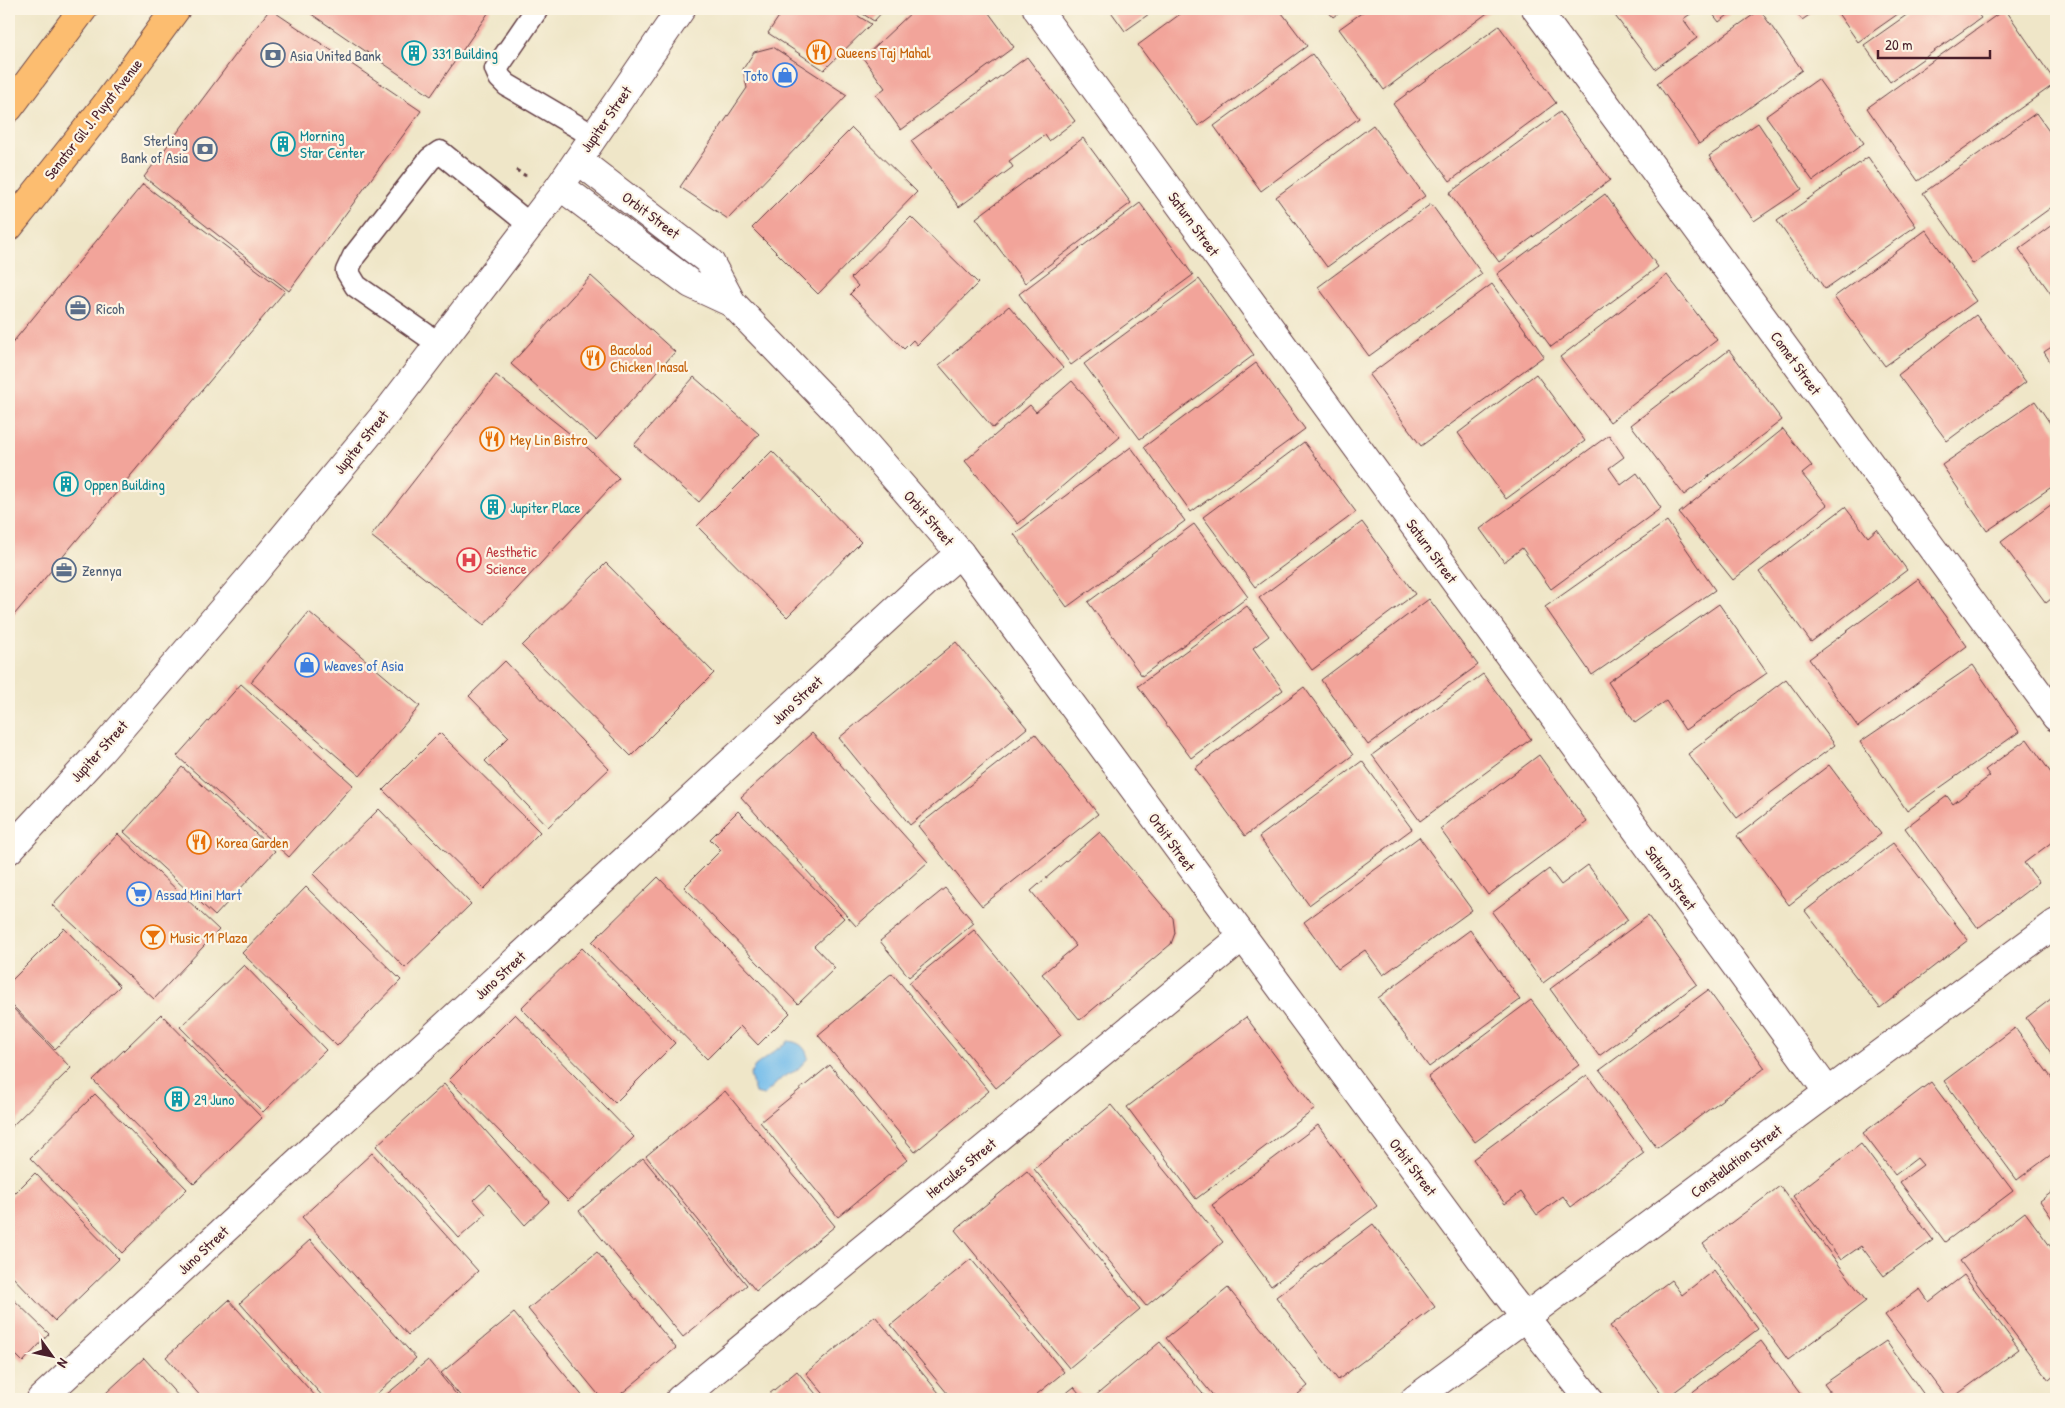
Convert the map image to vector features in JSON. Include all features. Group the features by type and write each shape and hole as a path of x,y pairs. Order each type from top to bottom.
{"main road":[{"path":"9,108 83,9"},
{"name":"Senator Gil J. Puyat Avenue","path":"9,227 105,106 176,9"}],"street":[{"name":"Jupiter Street","path":"9,850 100,752 254,573 386,412 560,186 681,9"},
{"name":"Saturn Street","path":"1037,9 1828,1092"},
{"name":"Comet Street","path":"1536,9 2056,717"},
{"name":"Orbit Street","path":"578,160 710,262 732,303 841,416 960,553 1491,1273 1588,1399"},
{"name":"Orbit Street","path":"560,186 691,284 732,303"},
{"name":"Juno Street","path":"42,1399 905,601 960,553"},
{"name":"Constellation Street","path":"1415,1399 1527,1318 2056,923"},
{"name":"Hercules Street","path":"680,1399 1242,937"}],"lane":[{"path":"537,9 496,69 500,78 507,85 529,99 595,137"},
{"path":"439,344 356,286 347,271 354,256 430,159 440,152 530,225"}],"water":[{"path":"788,1041 801,1046 806,1051 808,1058 797,1070 783,1077 764,1095 755,1093 750,1075 755,1066"}],"building":[{"name":"Morning Star Center","path":"270,9 421,111 289,291 144,177"},
{"name":"331 Building","path":"304,9 491,9 431,96"},
{"name":"Queens Taj Mahal","path":"784,9 847,9 871,24 824,70 768,33"},
{"path":"855,9 885,9 874,21"},
{"path":"915,9 986,9 1014,47 901,130 876,95 885,88 863,58"},
{"path":"1109,9 1156,9 1125,31"},
{"path":"1187,9 1279,9 1307,46 1198,126 1138,45"},
{"path":"1326,9 1344,9 1333,17"},
{"path":"1367,9 1488,9 1490,11 1384,90 1339,29"},
{"path":"1610,9 1698,9 1683,19 1697,38 1655,69"},
{"path":"1709,9 1736,9 1719,22"},
{"path":"1794,9 1818,9 1802,20"},
{"path":"1835,9 1905,9 1858,42"},
{"path":"1915,9 1974,9 1981,18 1890,82 1864,45"},
{"path":"2005,9 2056,83 1918,181 1867,108"},
{"path":"1760,10 1802,70 1699,144 1657,83"},
{"path":"1499,26 1556,103 1450,181 1393,104"},
{"path":"773,47 847,95 728,219 680,187 747,88 743,69 754,52"},
{"path":"1312,54 1359,118 1261,191 1214,126"},
{"path":"1027,57 1075,121 1049,141 1045,135 1009,161 1013,167 959,207 911,141"},
{"path":"1818,79 1864,143 1813,181 1766,116"},
{"path":"1560,112 1610,180 1499,262 1449,193"},
{"path":"2036,113 2056,141 2056,204 1973,264 1923,193"},
{"path":"1758,123 1802,189 1754,221 1709,156"},
{"path":"1373,125 1425,196 1327,267 1276,197"},
{"path":"852,128 917,192 818,294 752,228"},
{"path":"1083,138 1131,203 1025,283 976,218"},
{"path":"1868,157 1916,226 1825,289 1777,221"},
{"name":"Oppen Building","path":"143,184 285,291 9,621 9,347"},
{"path":"1605,194 1658,267 1551,347 1497,274"},
{"path":"1140,203 1193,275 1071,365 1019,294"},
{"path":"1431,204 1482,274 1369,356 1318,287"},
{"path":"911,217 978,283 917,345 913,340 904,349 850,294 858,286 851,278"},
{"path":"2056,222 2056,301 2019,249"},
{"path":"1926,230 1976,301 1885,366 1834,297"},
{"path":"1667,275 1717,340 1610,422 1560,357"},
{"name":"Bacolod Chicken Inasal","path":"591,276 675,352 596,440 511,364"},
{"path":"1199,279 1254,355 1140,439 1084,364"},
{"path":"1492,284 1544,356 1421,446 1369,375"},
{"path":"1009,306 1063,368 993,428 939,365"},
{"path":"1976,315 2026,382 1947,441 1898,375"},
{"path":"2056,344 2056,371 2044,352"},
{"path":"1729,350 1782,420 1684,495 1631,425"},
{"path":"1256,363 1305,429 1191,512 1144,447"},
{"path":"1536,374 1585,441 1506,499 1458,433"},
{"name":"Jupiter Place","path":"496,375 589,449 619,478 484,625 371,536"},
{"path":"694,377 759,434 699,502 634,445"},
{"path":"1072,381 1120,437 1018,524 965,461 1030,405 1036,412"},
{"path":"2035,401 2056,432 2056,484 1987,531 1942,465"},
{"path":"1783,429 1812,466 1802,474 1827,505 1733,580 1679,513"},
{"path":"1609,435 1624,457 1609,468 1621,485 1637,473 1661,508 1551,589 1522,548 1504,562 1480,529"},
{"path":"1304,442 1356,512 1255,587 1203,517"},
{"path":"1131,447 1185,521 1067,607 1014,534"},
{"path":"772,451 861,542 787,617 697,526"},
{"path":"2056,501 2056,595 2046,603 2001,542"},
{"path":"1845,507 1868,537 1877,529 1907,570 1811,642 1759,572"},
{"path":"1667,521 1715,590 1592,675 1545,607"},
{"path":"1362,522 1415,594 1312,670 1259,598"},
{"path":"1194,524 1248,597 1142,676 1088,602"},
{"path":"606,563 714,673 631,756 522,646"},
{"path":"1918,579 1967,646 1858,727 1809,659"},
{"path":"1429,599 1478,665 1368,745 1321,680"},
{"path":"1719,604 1767,673 1685,730 1666,701 1635,723 1608,682"},
{"path":"1247,606 1269,636 1253,648 1283,690 1191,758 1138,686"},
{"path":"309,612 420,706 360,776 251,682"},
{"path":"956,642 1027,728 910,825 839,738"},
{"path":"505,661 609,769 548,827 485,761 509,737 469,696"},
{"path":"1973,665 2019,732 1907,811 1860,742"},
{"path":"1483,674 1531,739 1420,821 1372,755"},
{"path":"1786,679 1835,745 1737,818 1688,754"},
{"path":"241,684 353,785 289,857 177,756"},
{"path":"1304,687 1353,755 1245,836 1195,768"},
{"path":"440,733 540,832 484,889 383,790"},
{"path":"812,733 928,862 856,926 741,797"},
{"path":"1035,734 1098,814 982,906 918,826"},
{"path":"2027,739 2056,780 2056,839 2024,863 2039,882 1978,928 1905,828 1947,796 1953,804 1990,776 1985,770"},
{"path":"1539,755 1587,822 1488,895 1440,829"},
{"path":"1362,761 1412,829 1309,905 1259,837"},
{"path":"1829,765 1881,834 1789,905 1737,836"},
{"name":"Korea Garden","path":"182,767 275,851 215,916 124,832"},
{"path":"379,809 471,904 405,968 313,874"},
{"path":"738,811 844,918 814,946 835,968 798,1004 684,887 721,850 710,839"},
{"path":"1100,832 1173,918 1175,933 1171,944 1080,1020 1042,974 1076,946 1031,891"},
{"path":"118,834 219,930 154,999 52,905"},
{"path":"1419,837 1472,910 1383,975 1365,950 1338,969 1304,922"},
{"path":"1893,843 1968,940 1880,1008 1805,911"},
{"path":"1588,865 1628,920 1543,983 1492,912 1549,869 1561,885"},
{"path":"658,877 790,1013 758,1045 740,1026 707,1059 592,942"},
{"path":"306,887 401,980 337,1046 242,953"},
{"path":"945,888 974,923 909,977 880,941"},
{"path":"1648,916 1697,984 1599,1056 1550,989"},
{"path":"64,928 120,986 55,1049 9,1002 9,983"},
{"path":"974,930 1061,1035 996,1088 909,983"},
{"path":"1470,930 1520,1000 1429,1067 1378,998"},
{"path":"582,948 675,1043 615,1103 521,1008"},
{"path":"244,965 326,1050 263,1112 180,1027"},
{"path":"892,973 989,1091 915,1152 818,1035"},
{"path":"1708,990 1765,1068 1657,1148 1600,1070"},
{"path":"2056,995 2056,1060 2026,1018"},
{"path":"1531,1000 1579,1065 1475,1142 1428,1077"},
{"path":"9,1004 71,1068 9,1129"},
{"name":"29 Juno","path":"161,1014 262,1118 194,1184 93,1080"},
{"path":"515,1014 634,1137 568,1201 449,1080"},
{"path":"1246,1017 1315,1109 1196,1199 1127,1107"},
{"path":"2015,1028 2056,1084 2056,1151 2017,1180 1944,1081"},
{"path":"830,1065 907,1160 838,1217 760,1122"},
{"path":"1587,1075 1644,1153 1571,1207 1563,1196 1537,1215 1521,1192 1505,1204 1473,1159"},
{"path":"1931,1082 2013,1191 1945,1242 1900,1182 1923,1165 1917,1158 1895,1175 1863,1133"},
{"path":"444,1084 549,1202 525,1225 490,1185 474,1200 486,1214 459,1238 376,1146"},
{"path":"725,1091 835,1226 756,1291 646,1156"},
{"path":"95,1094 187,1189 122,1253 30,1158"},
{"path":"1111,1105 1223,1242 1146,1306 1034,1169"},
{"path":"1318,1125 1377,1206 1271,1286 1212,1205"},
{"path":"1861,1144 1933,1240 1884,1276 1861,1246 1841,1260 1793,1196"},
{"path":"372,1153 478,1271 408,1335 302,1217"},
{"path":"643,1158 747,1285 683,1337 579,1211"},
{"path":"1027,1171 1140,1309 1069,1368 955,1230"},
{"path":"35,1173 119,1259 55,1321 9,1273 9,1199"},
{"path":"1780,1186 1866,1301 1788,1360 1703,1244"},
{"path":"2056,1189 2056,1224 2040,1201"},
{"path":"2025,1212 2056,1254 2056,1374 2049,1380 1960,1261"},
{"path":"1373,1224 1435,1307 1338,1380 1276,1297"},
{"path":"310,1240 416,1358 371,1399 325,1399 240,1303"},
{"path":"597,1252 676,1348 615,1399 602,1399 528,1309"},
{"path":"971,1259 1064,1372 1031,1399 952,1399 891,1325"},
{"path":"1714,1270 1758,1329 1665,1399 1610,1326 1671,1280 1682,1295"},
{"path":"1964,1275 2019,1349 1951,1399 1948,1399 1885,1315 1920,1289 1929,1302"},
{"path":"1228,1288 1308,1386 1292,1399 1216,1399 1166,1338"},
{"path":"9,1295 49,1334 23,1362 9,1348"},
{"path":"229,1300 318,1399 203,1399 166,1357"},
{"path":"514,1313 585,1399 463,1399 441,1373"},
{"path":"875,1316 944,1399 828,1399 806,1373"},
{"path":"1761,1341 1804,1399 1683,1399"},
{"path":"1886,1341 1927,1399 1835,1399 1824,1384"},
{"path":"1160,1342 1207,1399 1095,1399 1094,1397"},
{"path":"144,1358 181,1399 111,1399 106,1393"},
{"path":"428,1360 460,1399 381,1399"},
{"path":"797,1371 820,1399 763,1399"},
{"path":"1074,1387 1084,1399 1059,1399"}],"place":[{"name":"Queens Taj Mahal","path":"819,52"},
{"name":"331 Building","path":"414,53"},
{"name":"Asia United Bank","path":"273,55"},
{"name":"Toto","path":"785,75"},
{"name":"Morning Star Center","path":"283,144"},
{"name":"Sterling Bank of Asia","path":"205,149"},
{"name":"Ricoh","path":"78,308"},
{"name":"Bacolod Chicken Inasal","path":"593,358"},
{"name":"Mey Lin Bistro","path":"492,439"},
{"name":"Oppen Building","path":"66,484"},
{"name":"Jupiter Place","path":"493,507"},
{"name":"Aesthetic Science","path":"469,560"},
{"name":"Zennya","path":"64,570"},
{"name":"Weaves of Asia","path":"307,665"},
{"name":"Korea Garden","path":"199,842"},
{"name":"Assad Mini Mart","path":"139,894"},
{"name":"Music 11 Plaza","path":"153,937"},
{"name":"29 Juno","path":"177,1099"}]}
